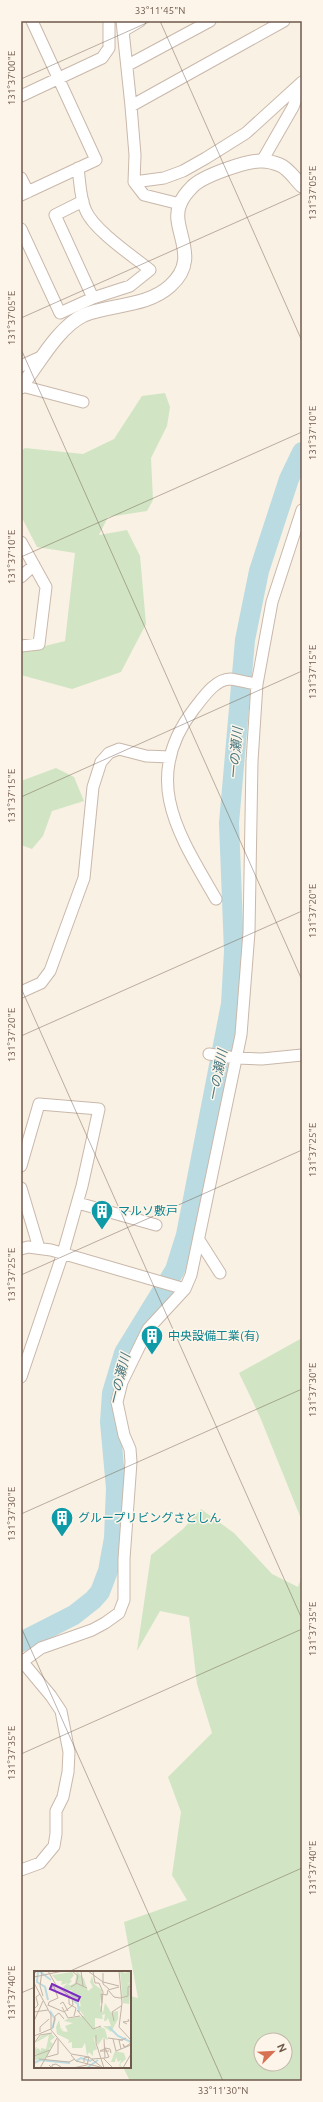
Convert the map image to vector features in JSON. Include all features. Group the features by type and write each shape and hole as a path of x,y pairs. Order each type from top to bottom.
{"street":[{"path":"21,178 24,194 96,160 32,21"},
{"path":"21,96 102,58 109,48 109,21"},
{"path":"140,21 122,26 128,65 135,155 134,182 144,195 180,204"},
{"path":"128,65 210,21"},
{"path":"131,106 284,21"},
{"path":"134,182 164,178 183,171 206,158 246,133 302,82"},
{"path":"262,161 294,107 302,82"},
{"path":"83,402 22,387 43,356 72,323 84,315 150,298 170,286 183,268 185,249 178,214 180,204 192,186 222,170 262,161 281,165 302,186"},
{"path":"60,313 93,298 130,286 150,270 88,216 83,201 78,168"},
{"path":"83,201 55,215 93,298"},
{"path":"21,228 60,313 72,323"},
{"path":"21,366 43,356"},
{"path":"21,1870 40,1863 54,1846 56,1834 56,1811 63,1797 68,1772 69,1752 61,1711 52,1696 22,1661 41,1648 92,1630 106,1623 119,1613 124,1600 124,1558 131,1462 130,1449 124,1435 117,1402 122,1382 148,1328 182,1288 191,1275 199,1240 234,1058 241,1035 248,968 253,684 272,602 302,510"},
{"path":"21,542 46,587 39,644 21,646"},
{"path":"21,577 34,565"},
{"path":"216,899 181,835 170,806 167,781 170,757 176,737 194,709 210,690 221,681 229,679 253,684"},
{"path":"21,992 41,983 50,971 84,878 93,787 101,762 109,753 119,749 146,756 170,757"},
{"path":"212,1054 234,1058 262,1060 302,1055"},
{"path":"21,1166 39,1104 99,1109 78,1203 64,1253 21,1377"},
{"path":"21,1188 39,1248"},
{"path":"78,1203 156,1224"},
{"path":"199,1240 220,1273"},
{"path":"21,1249 28,1247 39,1248 64,1253 182,1288"}],"green space":[{"path":"165,393 170,407 167,426 151,458 153,500 147,511 108,517 99,535 127,530 140,556 146,624 121,672 72,689 21,675 21,652 65,641 75,553 37,547 21,516 21,451 25,448 83,454 114,439 142,396"},
{"path":"56,768 74,777 84,801 52,811 43,836 32,849 21,845 21,781"},
{"path":"302,1338 302,1521 260,1417 239,1373"},
{"path":"201,1509 234,1533 272,1574 298,1587 302,1576 302,2081 130,2081 124,2068 131,2068 131,1996 138,1998 124,1922 187,1900 172,1875 181,1812 168,1777 212,1733 197,1684 189,1617 160,1611 137,1651 151,1555 183,1529"}],"waterway":[{"name":"一の瀬川","path":"21,1642 74,1615 93,1600 100,1592 108,1571 114,1538 116,1488 110,1422 112,1393 124,1353 175,1270 186,1235 231,1004 234,951 229,823 245,640 259,571 289,479 302,452"}],"place":[{"name":"マルソ敷戸","path":"102,1230"},
{"name":"中央設備工業(有)","path":"152,1356"},
{"name":"グループリビングさとしん","path":"62,1538"}]}
